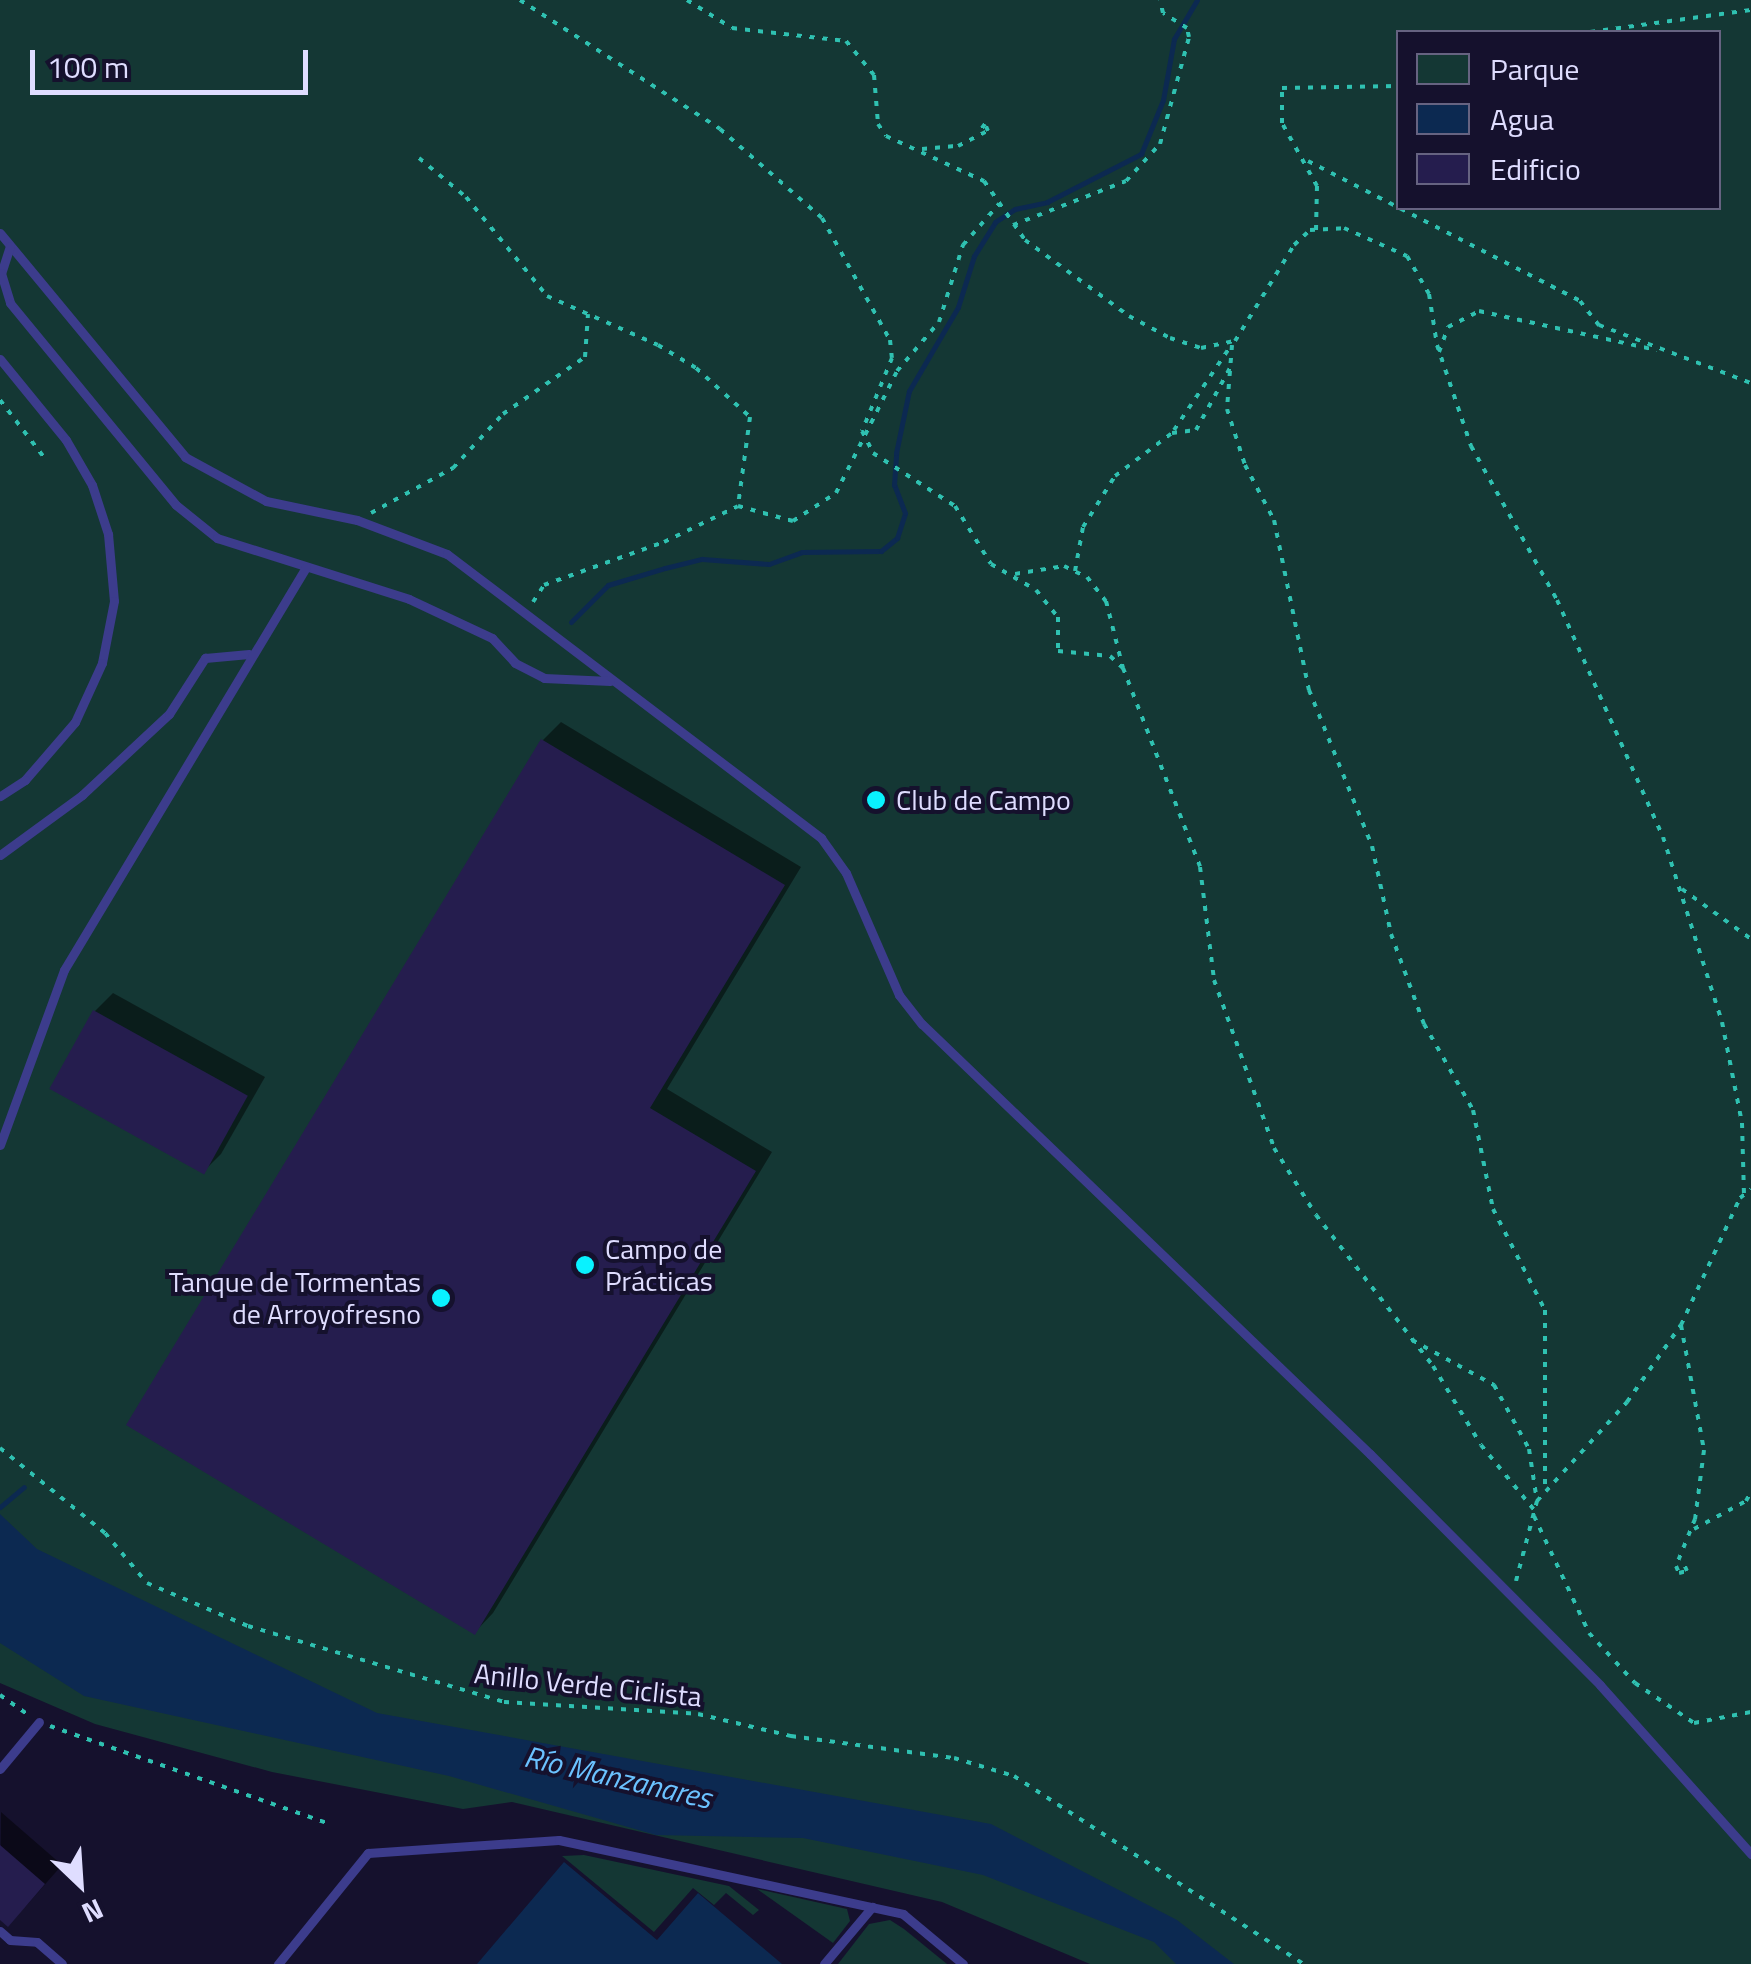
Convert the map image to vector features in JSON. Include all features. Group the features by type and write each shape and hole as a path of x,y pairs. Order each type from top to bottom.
{"lane":[{"path":"0,233 185,457 266,501 357,520 447,554 527,610 610,681 820,838 846,873 900,996 922,1024 1507,1592 1751,1854"},
{"path":"10,246 0,274 10,303 176,506 217,538 465,624 544,678 610,681"},
{"path":"0,359 66,440 92,484 108,534 114,600 102,664 75,722 25,780 0,796"},
{"path":"0,1145 64,970 249,654 306,567"},
{"path":"0,856 82,795 169,714 206,658 249,654"},
{"path":"0,1769 39,1722"},
{"path":"278,1964 368,1852 559,1840 903,1914 962,1964"},
{"path":"824,1964 872,1908"},
{"path":"0,1932 10,1940 37,1942 62,1964"}],"path":[{"path":"520,0 720,130 822,218 890,340 892,358 864,436"},
{"path":"686,0 732,28 846,40 874,74 878,124 886,136 984,181 1013,225 1129,316 1202,348 1232,343"},
{"path":"1013,225 1101,195 1146,166 1172,109 1186,28 1163,12 1160,0"},
{"path":"1605,30 1751,10"},
{"path":"1316,230 1317,186 1308,161 1282,124 1282,88 1396,86"},
{"path":"918,149 958,146 978,132"},
{"path":"418,158 466,196 547,296 696,368 750,417 738,506"},
{"path":"1308,161 1396,206"},
{"path":"527,610 544,585 664,542 738,506 793,521 836,493 897,371 939,322 963,245 999,203"},
{"path":"1403,210 1580,301 1599,325 1751,383"},
{"path":"1075,571 1083,527 1115,476 1172,433 1294,245 1316,230 1344,228 1376,237 1407,256 1429,294 1439,352 1471,446 1557,600 1663,837 1722,1022 1742,1122 1744,1195"},
{"path":"1439,352 1448,327 1479,311 1662,351"},
{"path":"357,520 453,468 502,414 585,357 588,314"},
{"path":"1232,343 1227,409 1245,465 1274,520 1310,690 1372,846 1392,934 1424,1024 1473,1110 1493,1210 1545,1310 1545,1492"},
{"path":"1172,433 1196,430 1232,364"},
{"path":"0,400 43,456"},
{"path":"864,436 885,467 907,472 954,506 991,564 1016,574 1058,617 1058,651 1110,656 1124,668"},
{"path":"1016,574 1064,566 1075,571 1106,600 1124,668 1200,866 1214,980 1252,1098 1290,1179 1410,1338 1534,1514 1589,1633 1635,1683 1694,1724 1751,1712"},
{"path":"1679,887 1751,939"},
{"path":"1537,1502 1627,1402 1681,1325 1744,1195 1751,1188"},
{"path":"1681,1325 1704,1450 1692,1530 1682,1560"},
{"path":"1410,1338 1494,1386 1529,1448 1537,1502 1522,1572 1507,1592"},
{"name":"Anillo Verde Ciclista","path":"0,1448 105,1533 147,1584 248,1626 504,1702 698,1714 791,1736 954,1758 1014,1776 1303,1964"},
{"path":"1692,1530 1746,1501 1751,1492"},
{"path":"0,1694 39,1722 327,1823"}],"green space":[{"name":"Club de Campo","path":"0,0 1751,0 1751,1964 1090,1964 942,1902 512,1802 463,1809 272,1772 95,1724 0,1683"},
{"path":"584,1855 729,1886 759,1910 753,1915 726,1893 714,1905 693,1888 654,1932 562,1856"},
{"path":"757,1889 847,1909 850,1921 833,1943"},
{"path":"890,1920 947,1964 838,1964 869,1924"}],"water":[{"name":"Río Manzanares","path":"0,1514 37,1549 377,1713 991,1824 1177,1920 1234,1964 1176,1964 1154,1942 983,1875 803,1838 656,1835 449,1776 84,1696 0,1643"},
{"path":"564,1862 657,1940 698,1893 782,1964 477,1964"}],"building":[{"name":"Tanque de Tormentas de Arroyofresno","path":"541,739 785,885 650,1108 756,1171 475,1635 126,1425"},
{"path":"93,1010 248,1096 204,1175 49,1089"},
{"path":"0,1845 45,1884 8,1927 0,1920"}],"waterway":[{"path":"571,622 608,585 665,568 702,559 769,564 802,552 881,551 897,538 905,513 894,485 896,453 909,391 958,307 974,256 995,222 1015,209 1047,202 1141,154 1163,100 1174,39 1197,0"},
{"path":"0,1507 24,1487"}],"place":[{"name":"Club de Campo","path":"876,800"},
{"name":"Campo de Prácticas","path":"585,1265"},
{"name":"Tanque de Tormentas de Arroyofresno","path":"441,1298"}]}
